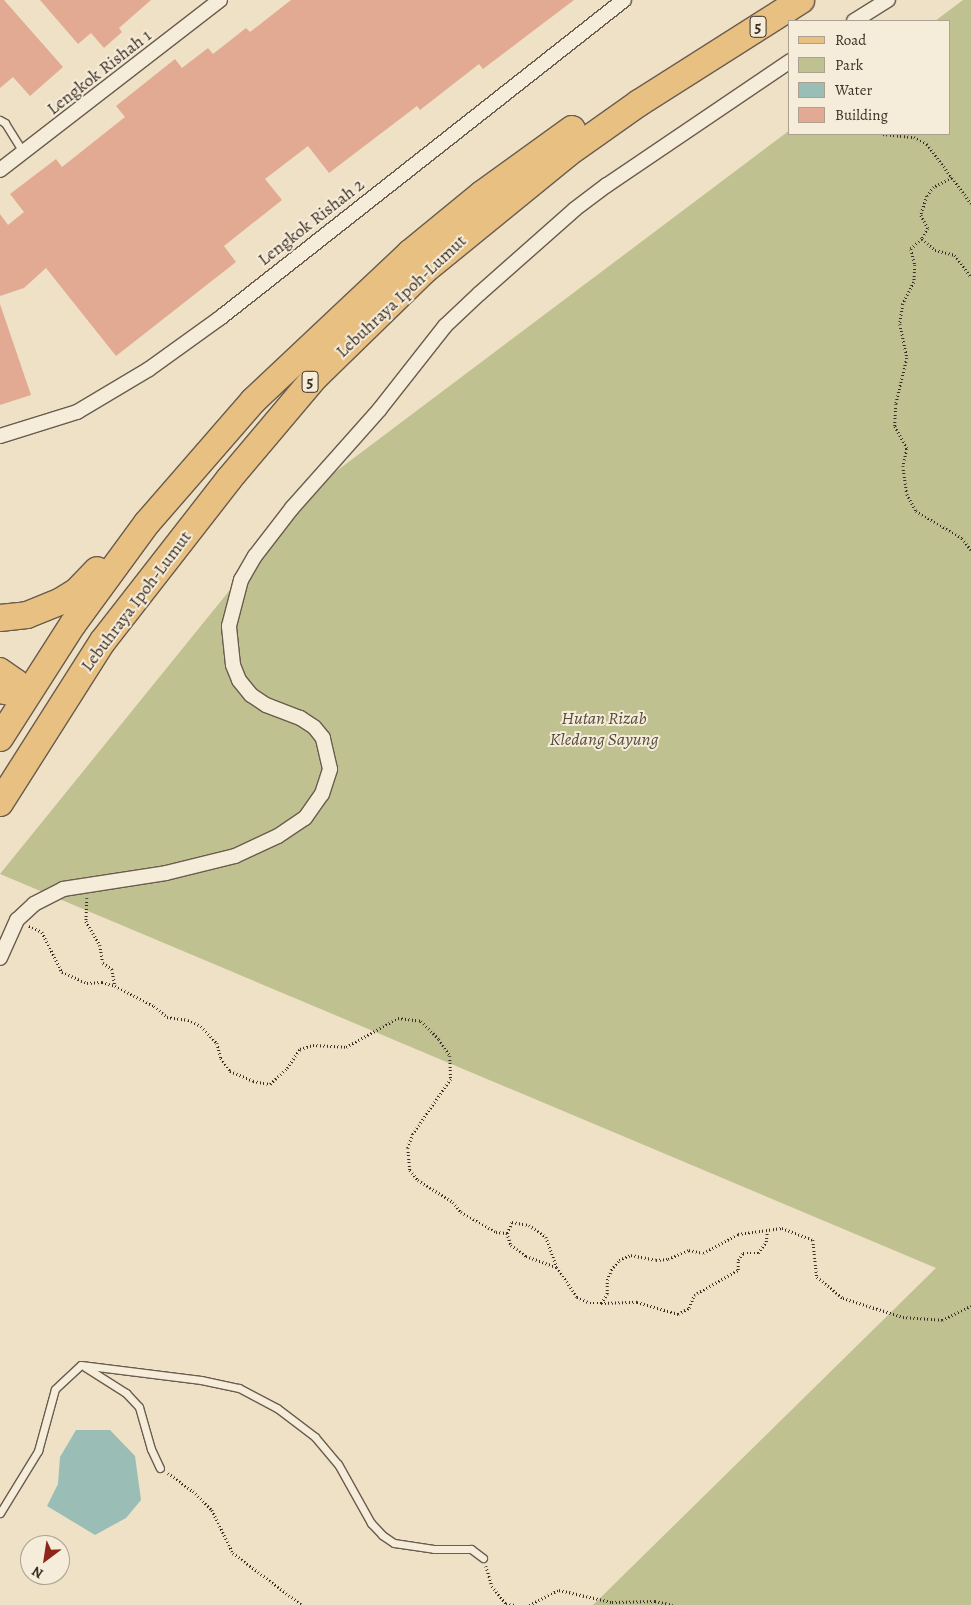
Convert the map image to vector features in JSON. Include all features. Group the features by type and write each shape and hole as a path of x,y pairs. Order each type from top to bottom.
{"highway":[{"name":"Lebuhraya Ipoh-Lumut","path":"0,738 12,694 73,624 168,497 296,357 377,282 482,194 586,120 784,0"},
{"name":"Lebuhraya Ipoh-Lumut","path":"0,803 108,634 224,486 314,377 426,270 567,154 639,103 801,0"},
{"path":"0,778 28,728 30,718 12,694 52,689 193,502 266,423 314,377"},
{"path":"0,618 26,615 77,591 168,497"}],"main road":[{"path":"0,668 18,681 12,694"}],"street":[{"name":"Lengkok Rishah 1","path":"0,170 24,154 220,0"},
{"name":"Lengkok Rishah 2","path":"0,436 77,412 149,369 220,318 624,0"},
{"path":"856,20 888,0"},
{"path":"0,958 17,920 34,904 63,889 166,873 235,856 278,836 305,818 322,794 330,769 323,738 314,726 300,718 266,705 251,695 239,680 233,665 229,626 232,611 242,580 255,556 292,508 380,410 445,326 479,294 568,214 607,185 788,62"}],"lane":[{"path":"0,120 5,123 24,154"},
{"path":"81,1365 126,1393 139,1408 150,1449 160,1468"},
{"path":"0,1513 38,1451 55,1388 81,1365 201,1380 239,1388 277,1408 315,1437 338,1464 371,1523 382,1535 394,1543 434,1549 471,1548 483,1558"}],"path":[{"path":"893,135 914,137 927,144 971,203"},
{"path":"952,178 934,187 927,196 921,215 928,228 922,239 911,249 915,265 914,282 903,304 900,324 907,358 896,404 895,426 906,449 903,466 907,494 916,511 962,538 971,550"},
{"path":"922,239 935,250 956,255 971,277"},
{"path":"87,884 86,921 100,945 103,963 112,969 115,986"},
{"path":"17,920 42,932 62,972 87,983 102,982 115,986 154,1006 167,1017 188,1020 201,1026 217,1043 221,1058 230,1071 253,1081 270,1084 300,1049 313,1045 346,1047 398,1018 421,1021 439,1039 450,1056 451,1079 413,1134 408,1148 410,1170 418,1180 446,1196 461,1212 496,1232 507,1234"},
{"path":"557,1267 526,1256 511,1245 507,1234 512,1222 529,1225 546,1237 557,1267 577,1296 590,1303 637,1302 678,1314 690,1308 694,1295 738,1270 738,1260 744,1253 758,1253 766,1242 768,1232"},
{"path":"601,1303 607,1294 607,1280 611,1270 619,1260 631,1255 656,1260 689,1250 703,1253 738,1234 768,1232 782,1228 813,1240 817,1278 843,1298 903,1317 942,1320 971,1306"},
{"path":"160,1468 193,1491 212,1510 233,1553 302,1605"},
{"path":"483,1558 492,1586 506,1604 516,1605"},
{"path":"529,1605 559,1590 612,1602 655,1601 673,1605"}],"green space":[{"name":"Hutan Rizab Kledang Sayung","path":"963,0 971,0 971,1605 593,1605 936,1268 0,874 310,491 788,132 788,135 951,135 951,20 936,20"}],"water":[{"path":"76,1430 110,1430 135,1456 141,1500 126,1518 95,1535 47,1506 58,1484 60,1457"}],"building":[{"path":"0,0 4,0 63,67 30,96 13,77 0,88"},
{"path":"40,0 151,0 119,28 122,32 104,48 91,33 78,44"},
{"path":"291,0 574,0 483,69 479,64 420,110 417,106 329,173 308,146 265,179 282,200 224,246 236,262 116,356 46,268 24,288 0,296 0,214 8,225 24,212 10,194 56,159 62,167 125,117 116,106 175,59 182,68 208,48 213,54 246,28 250,32"},
{"path":"0,304 31,395 0,405"}]}
